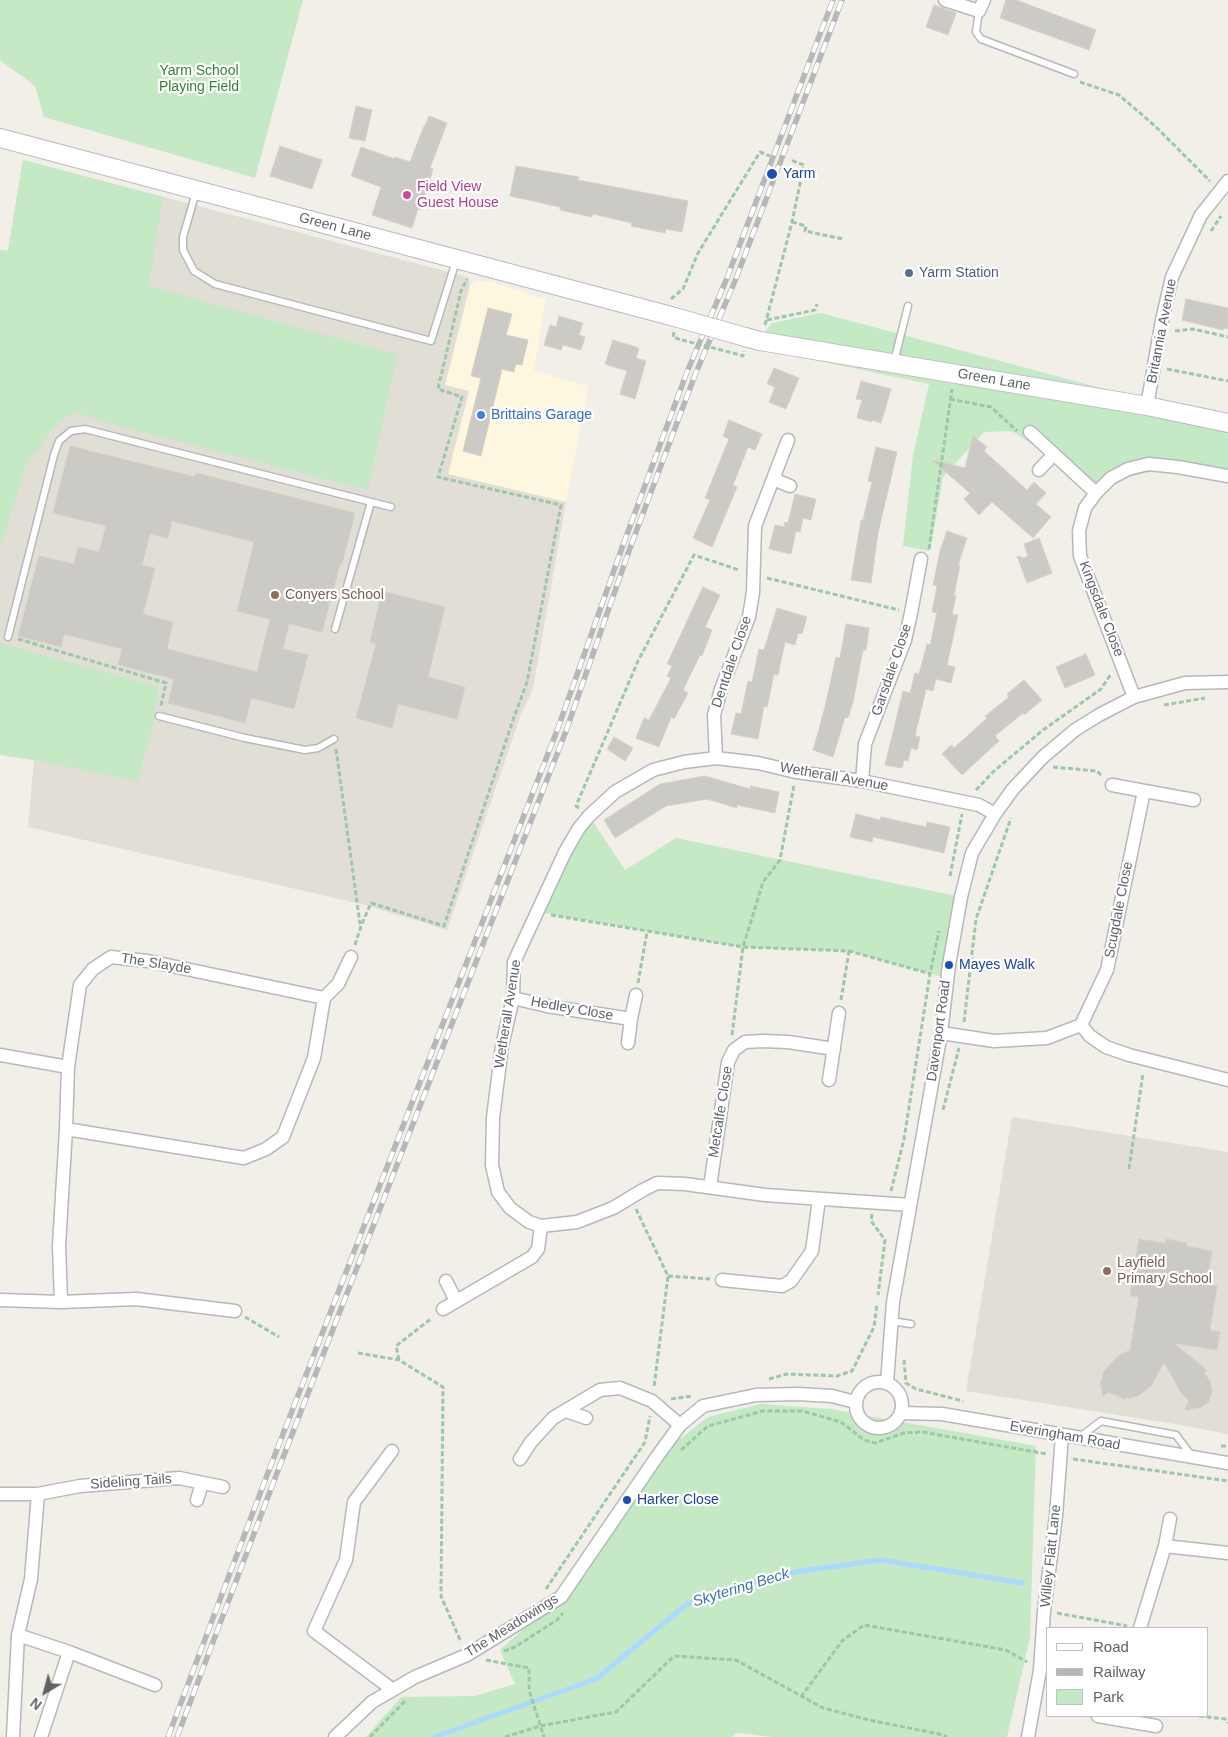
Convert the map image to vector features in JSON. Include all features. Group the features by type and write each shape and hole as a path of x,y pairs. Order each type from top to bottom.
{"main road":[{"name":"Green Lane","path":"0,138 667,314 752,339 1147,406 1228,423"}],"street":[{"path":"945,0 982,5"},
{"name":"Britannia Avenue","path":"1147,406 1161,368 1162,320 1172,276 1201,214 1224,186"},
{"path":"1030,432 1096,493"},
{"name":"Dentdale Close","path":"716,758 714,715 721,689 749,617 754,574 755,526 788,440"},
{"path":"1039,470 1053,455"},
{"name":"Kingsdale Close","path":"1134,697 1080,556 1079,531 1085,508 1096,493 1111,478 1128,469 1148,464 1228,476"},
{"path":"773,479 790,486"},
{"name":"Garsdale Close","path":"862,781 865,744 905,640 912,613 921,558"},
{"name":"Davenport Road","path":"887,1383 893,1302 941,1033 947,978 961,897 972,853 995,814 1013,789 1042,757 1075,730 1134,697 1185,684 1228,682"},
{"name":"Wetherall Avenue","path":"541,1226 529,1222 510,1208 498,1192 492,1165 493,1118 502,1046 513,998 514,962 565,852 579,828 615,792 652,770 684,762 716,758 758,763 796,772 862,781 979,805 995,814"},
{"path":"1112,785 1194,800"},
{"name":"Scugdale Close","path":"1081,1025 1107,970 1144,791"},
{"name":"The Slayde","path":"60,1302 59,1246 68,1068 80,985 93,969 112,957 148,961 324,998"},
{"path":"66,1128 244,1158 266,1149 284,1136 314,1058 324,998 338,984 350,957"},
{"name":"Hedley Close","path":"628,1043 636,995"},
{"name":"Hedley Close","path":"513,998 547,1006 631,1019"},
{"path":"829,1080 839,1013"},
{"path":"941,1033 994,1041 1047,1038 1081,1025 1090,1036 1106,1047 1145,1060 1228,1080"},
{"name":"Metcalfe Close","path":"710,1187 728,1062 734,1050 745,1042 763,1041 788,1042 834,1049"},
{"path":"0,1055 68,1068"},
{"path":"443,1309 532,1257 538,1249 541,1226 577,1222 613,1208 657,1184 685,1184 766,1195 910,1205"},
{"path":"722,1280 782,1286 792,1281 812,1251 819,1199"},
{"path":"446,1281 456,1301"},
{"path":"0,1300 60,1302 136,1299 235,1311"},
{"path":"873,1382 887,1383 892,1385 900,1395 901,1413 889,1427 877,1429 867,1426 861,1420 858,1416 856,1402 859,1392 866,1385 873,1382"},
{"path":"520,1459 553,1418 600,1390 620,1388 652,1401 680,1425"},
{"name":"The Meadowings","path":"335,1737 372,1702 415,1677 467,1655 561,1596 680,1425 703,1406 756,1395 798,1394 832,1396 856,1402"},
{"path":"566,1411 586,1418"},
{"name":"Everingham Road","path":"901,1413 942,1414 1228,1463"},
{"name":"Willey Flatt Lane","path":"1028,1737 1040,1670 1044,1611 1056,1516 1062,1435"},
{"path":"392,1451 354,1502 346,1560 314,1631 393,1690"},
{"name":"Sideling Tails","path":"0,1494 38,1494 80,1486 179,1478 224,1487"},
{"path":"197,1500 202,1482"},
{"path":"13,1737 18,1635 31,1578 38,1494"},
{"path":"1140,1627 1165,1546 1170,1520"},
{"path":"1165,1546 1228,1553"},
{"path":"18,1635 69,1652 155,1685"},
{"path":"41,1737 69,1652"},
{"path":"1118,1718 1156,1726"}],"lane":[{"path":"982,5 976,32 980,39 1073,76"},
{"path":"196,191 183,237 183,250 194,270 215,284 431,341 457,259"},
{"path":"894,362 908,306"},
{"path":"8,636 54,455 59,441 71,431 85,429 391,507"},
{"path":"335,629 371,502"},
{"path":"159,716 245,738 304,750 318,748 334,739"},
{"path":"891,1321 911,1324"},
{"path":"1079,1438 1101,1421 1176,1436 1194,1458"}],"path":[{"path":"1073,76 1119,95 1224,186"},
{"path":"667,314 665,304 683,289 698,253 760,152 770,156"},
{"path":"752,339 767,320 792,222 804,165 790,160"},
{"path":"1208,236 1225,210"},
{"path":"792,222 806,226 805,231 843,239"},
{"path":"350,957 371,903 444,926 527,682 560,505 438,477 462,397 438,389 461,291 475,264"},
{"path":"767,320 815,310 817,304"},
{"path":"1173,340 1176,323"},
{"path":"1174,330 1193,329 1228,337"},
{"path":"682,340 733,354"},
{"path":"1161,368 1169,360"},
{"path":"1161,368 1228,382"},
{"path":"921,558 929,552 955,374"},
{"path":"950,399 991,408 1021,434 1030,432"},
{"path":"589,816 576,806 638,661 694,555 754,574 912,613"},
{"path":"8,636 166,683 159,716"},
{"path":"1163,705 1209,698"},
{"path":"334,739 361,926"},
{"path":"1042,757 1054,768 1097,771 1112,785"},
{"path":"1048,774 1060,761"},
{"path":"728,1062 743,947 763,882 780,860 796,772"},
{"path":"941,1118 962,1036 976,919 1013,814"},
{"path":"538,912 743,947 849,951 947,978"},
{"path":"636,995 647,932"},
{"path":"839,1013 849,951"},
{"path":"1128,1169 1145,1060"},
{"path":"631,1197 668,1276 652,1401"},
{"path":"668,1276 722,1280"},
{"path":"399,1360 396,1346 443,1309"},
{"path":"235,1311 279,1337"},
{"path":"358,1353 399,1360 443,1387 441,1596 467,1655"},
{"path":"904,1353 906,1383 916,1389 965,1402"},
{"path":"678,1453 708,1426 763,1411 802,1411 842,1422 864,1440 875,1443 904,1433 922,1432 1061,1457 1228,1480"},
{"path":"498,1653 515,1647 557,1620 569,1606"},
{"path":"1044,1611 1134,1627"},
{"path":"802,1697 842,1641 864,1625 1006,1650 1040,1670"},
{"path":"489,1656 480,1658 529,1668 529,1690 544,1737"},
{"path":"505,1737 540,1726 616,1712 674,1656 736,1660 823,1708 947,1737"},
{"path":"370,1737 406,1699"},
{"path":"1205,1717 1227,1721 1228,1715"}],"shaded area":[{"name":"Conyers School","path":"23,160 468,277 470,285 445,385 469,391 448,474 566,502 533,689 521,714 447,930 365,905 28,827 34,760 0,755 0,250 8,251"},
{"path":"479,281 488,281 546,299 534,371 588,386 566,502 448,474 469,392 445,386 470,285"},
{"name":"Layfield Primary School","path":"1012,1117 1228,1152 1228,1434 966,1391"}],"green space":[{"name":"Yarm School Playing Field","path":"0,0 303,0 255,178 44,117 35,86 0,60"},
{"path":"23,160 163,197 149,286 397,355 368,490 115,425 75,412 55,425 26,465 0,549 0,250 8,251"},
{"path":"821,313 1228,422 1228,482 1159,470 1094,485 1012,431 984,432 943,477 930,551 903,546 913,455 929,384 752,347 772,323"},
{"path":"0,643 159,687 153,724 138,781 0,755"},
{"path":"589,816 625,870 676,838 961,897 947,978 849,951 743,947 538,912"},
{"path":"761,1404 830,1409 1036,1446 1030,1638 1007,1737 772,1737 738,1733 731,1737 366,1737 401,1697 474,1696 515,1684 500,1650 552,1604 676,1442 708,1417"}],"building":[{"path":"1006,0 1016,0 1096,30 1089,50 1000,18"},
{"path":"934,5 956,13 948,35 926,27"},
{"path":"356,106 372,110 365,141 349,138"},
{"path":"429,116 447,123 430,168 433,169 421,210 418,209 412,228 372,215 381,187 351,176 361,147 395,159 395,157 410,162"},
{"path":"280,146 322,160 312,189 270,176"},
{"path":"516,166 579,177 578,180 688,201 682,232 666,229 665,233 631,226 632,223 593,214 592,217 560,210 560,207 510,196"},
{"path":"1186,299 1228,308 1228,329 1224,328 1223,330 1182,320"},
{"name":"Brittains Garage","path":"488,308 512,314 506,335 528,340 522,365 516,364 514,372 502,369 481,456 463,451 481,378 471,376"},
{"path":"559,316 583,323 579,335 585,337 581,350 563,345 561,350 544,345 550,325 556,327"},
{"path":"613,340 636,347 639,349 636,358 646,361 635,399 620,394 627,371 605,364"},
{"path":"774,368 799,378 786,409 769,402 775,387 767,384"},
{"path":"861,381 891,389 881,423 857,418 862,400 856,399"},
{"path":"729,420 762,434 755,450 748,447 733,485 737,487 712,547 693,538 710,500 705,498 729,439 723,436"},
{"path":"973,436 987,447 984,451 1027,490 1034,482 1046,493 1036,504 1051,517 1033,538 992,502 979,515 964,499 970,493 932,460 965,468"},
{"path":"70,446 195,477 196,473 355,513 322,632 289,624 283,649 308,655 294,709 251,698 245,723 168,703 174,679 118,665 122,649 64,634 61,647 18,636 39,556 74,564 78,547 99,552 106,526 53,513","holes":["172,521 254,542 237,611 270,619 257,672 167,649 173,622 143,614 155,568 142,565 150,534 168,538"]},
{"path":"876,447 897,452 878,533 871,583 851,580 861,520 863,520 872,482 868,481"},
{"path":"795,494 816,499 811,520 803,518 800,532 796,531 791,554 769,549 775,525 784,527 785,522 788,523"},
{"path":"947,531 967,538 958,565 960,565 954,595 956,596 952,614 958,615 947,665 955,667 951,683 936,679 933,691 926,689 915,736 920,737 917,750 911,748 908,761 904,760 902,768 885,765 903,691 910,693 915,673 919,674 927,644 930,645 937,613 932,612 937,586 933,585 940,551"},
{"path":"1039,538 1052,573 1027,583 1017,556 1024,558 1028,556 1024,544"},
{"path":"703,587 720,595 705,627 712,630 702,656 700,655 683,690 688,693 674,719 671,717 659,747 636,738 644,718 649,720 671,678 667,676 672,666 667,664"},
{"path":"382,591 445,607 428,677 465,687 457,719 398,704 392,728 356,718 376,644 370,642"},
{"path":"777,608 807,617 802,634 798,633 795,645 785,642 778,675 774,674 767,707 764,706 758,739 731,734 736,713 741,714 748,681 752,682 759,649 764,650"},
{"path":"846,624 869,628 866,650 863,650 853,702 848,718 845,717 833,757 813,750 836,657 840,658"},
{"path":"1086,654 1095,675 1065,688 1056,667"},
{"path":"1024,680 1042,700 995,736 999,741 962,775 942,754 951,745 954,748 987,718 985,716 1009,697 1007,694"},
{"path":"614,737 633,748 625,761 607,749"},
{"path":"705,776 750,789 751,786 779,792 775,813 737,805 737,808 707,799 666,806 615,838 604,820 660,784"},
{"path":"856,814 880,820 881,817 926,827 927,822 950,827 944,853 873,837 872,842 850,837"},
{"path":"1139,1239 1165,1243 1166,1239 1187,1243 1186,1246 1212,1251 1207,1284 1217,1286 1210,1330 1220,1332 1217,1350 1173,1343 1207,1370 1204,1373 1210,1381 1212,1391 1209,1401 1202,1407 1185,1410 1189,1401 1180,1391 1164,1362 1151,1386 1138,1396 1124,1399 1109,1392 1103,1396 1100,1383 1104,1371 1118,1356 1130,1350 1139,1297 1130,1296"}],"waterway":[{"name":"Skytering Beck","path":"434,1737 596,1679 687,1604 780,1574 881,1560 1022,1583"}],"railway":[{"path":"168,1737 269,1470 558,728 687,372 727,278 833,0"},
{"path":"177,1737 277,1473 566,731 630,548 695,375 735,281 842,0"}],"place":[{"name":"Yarm","path":"772,174"},
{"name":"Field View Guest House","path":"407,195"},
{"name":"Yarm Station","path":"909,273"},
{"name":"Brittains Garage","path":"481,415"},
{"name":"Conyers School","path":"275,595"},
{"name":"Mayes Walk","path":"949,965"},
{"name":"Layfield Primary School","path":"1107,1271"},
{"name":"Harker Close","path":"627,1500"}]}
